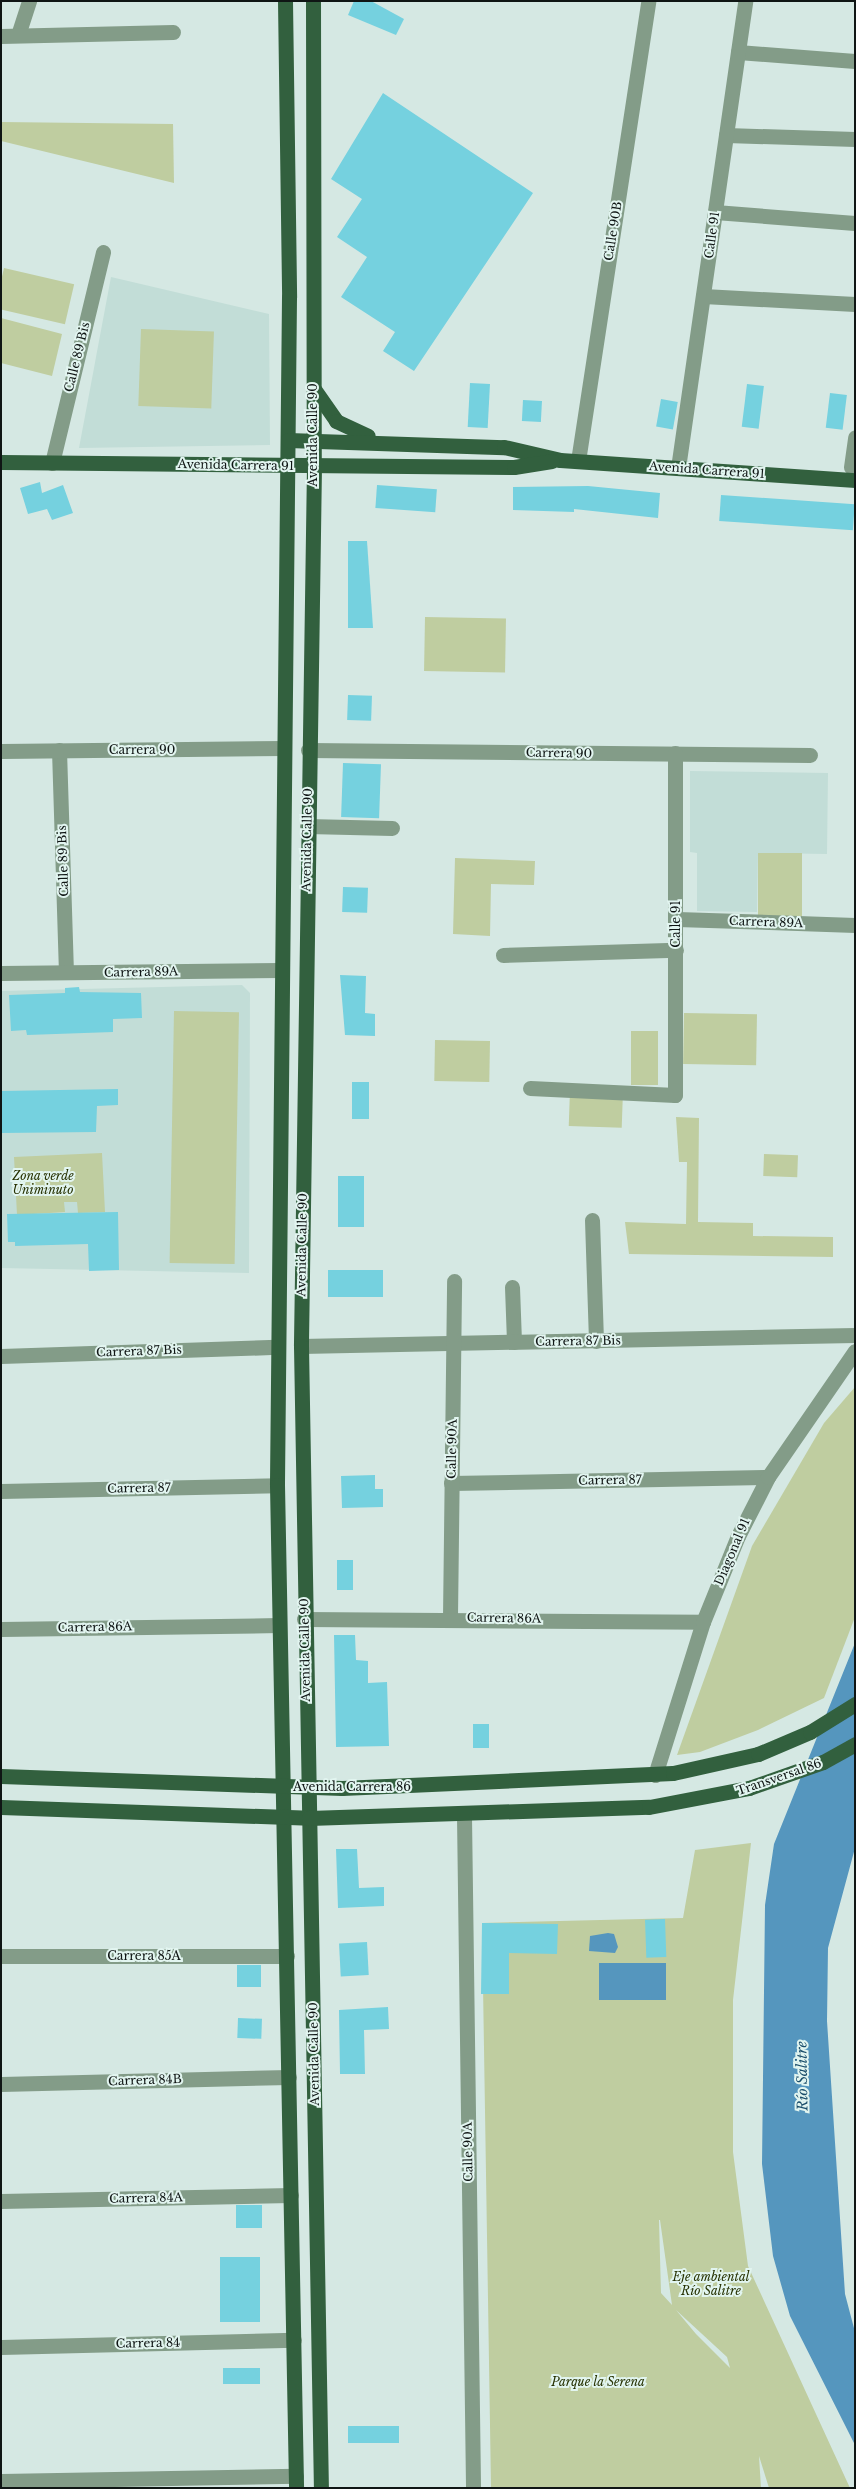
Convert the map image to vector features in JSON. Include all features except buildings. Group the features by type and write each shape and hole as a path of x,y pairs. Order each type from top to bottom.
{"main road":[{"name":"Avenida Calle 90","path":"285,1 288,466 280,970 277,1485 296,2482"},
{"name":"Avenida Calle 90","path":"315,3 312,385 314,466 308,750 301,1346 304,1619 321,2488"},
{"path":"312,385 336,421 357,433 384,440"},
{"name":"Avenida Carrera 91","path":"288,440 384,440 504,447 560,460 578,462 678,468 853,473"},
{"name":"Avenida Carrera 91","path":"1,462 514,467 560,460"},
{"name":"Avenida Carrera 86","path":"1,1776 283,1787 440,1787 655,1775 702,1769 785,1744 855,1704"},
{"name":"Transversal 86","path":"464,1816 699,1801 801,1770 855,1744"},
{"path":"1,1808 284,1818 464,1816"}],"street":[{"path":"18,35 28,1"},
{"name":"Calle 90B","path":"578,462 648,1"},
{"name":"Calle 91","path":"678,468 745,1"},
{"path":"1,36 173,32"},
{"path":"738,52 855,61"},
{"path":"726,135 855,139"},
{"path":"715,212 855,223"},
{"name":"Calle 89 Bis","path":"52,463 102,252"},
{"path":"703,296 855,304"},
{"path":"853,473 855,437"},
{"name":"Carrera 90","path":"1,751 284,748"},
{"name":"Calle 89 Bis","path":"59,750 66,972"},
{"name":"Carrera 90","path":"308,750 810,755"},
{"name":"Calle 91","path":"530,1088 676,1095 677,918 675,754"},
{"path":"307,826 392,828"},
{"name":"Carrera 89A","path":"677,918 855,925"},
{"path":"503,956 676,950"},
{"name":"Carrera 89A","path":"1,973 280,970"},
{"path":"592,1220 595,1253 596,1340"},
{"name":"Calle 90A","path":"450,1617 454,1281"},
{"path":"512,1287 514,1342"},
{"name":"Carrera 87 Bis","path":"301,1346 855,1335"},
{"name":"Carrera 87 Bis","path":"1,1356 277,1347"},
{"name":"Diagonal 91","path":"655,1775 703,1622 768,1477 855,1351"},
{"name":"Carrera 87","path":"451,1483 768,1477"},
{"name":"Carrera 87","path":"1,1491 277,1485"},
{"name":"Carrera 86A","path":"304,1619 450,1617 703,1622"},
{"name":"Carrera 86A","path":"1,1628 279,1625"},
{"name":"Calle 90A","path":"464,1816 473,2488"},
{"name":"Carrera 85A","path":"1,1956 287,1956"},
{"name":"Carrera 84B","path":"1,2084 289,2076"},
{"name":"Carrera 84A","path":"1,2201 291,2195"},
{"name":"Carrera 84","path":"1,2347 294,2340"},
{"path":"1,2481 296,2482"}],"shaded area":[{"path":"111,277 269,314 270,445 79,448"},
{"path":"690,771 828,773 827,854 758,853 757,912 697,911 697,853 690,852"},
{"path":"242,985 250,993 249,1273 1,1268 1,991"}],"green space":[{"path":"1,122 173,124 174,183 1,141"},
{"path":"4,268 74,284 65,324 1,309 1,281"},
{"path":"1,318 62,334 52,376 1,363"},
{"path":"141,329 214,332 211,409 138,406"},
{"path":"425,617 506,618 505,672 424,671"},
{"path":"758,853 802,853 802,917 758,917"},
{"path":"455,858 535,861 534,885 491,884 490,936 453,934"},
{"path":"174,1011 239,1012 235,1264 170,1263"},
{"path":"684,1013 757,1014 756,1065 683,1064"},
{"path":"631,1031 658,1031 658,1085 631,1085"},
{"path":"435,1040 490,1041 489,1082 434,1081"},
{"path":"570,1090 623,1092 622,1128 569,1126"},
{"path":"676,1117 699,1118 698,1222 753,1223 753,1236 833,1237 833,1257 629,1254 625,1222 686,1224 687,1162 679,1162"},
{"name":"Zona verde Uniminuto","path":"102,1153 105,1212 78,1213 77,1202 64,1202 65,1212 17,1215 14,1157"},
{"path":"764,1154 798,1155 797,1177 763,1176"},
{"path":"855,1387 855,1617 824,1698 758,1730 700,1752 677,1755 752,1546 824,1423"},
{"name":"Parque la Serena","path":"751,1843 733,2000 733,2152 748,2266 850,2488 769,2488 759,2456 761,2488 491,2488 482,1923 683,1918 695,1850","holes":["660,2220 672,2305 661,2293","676,2310 727,2357 730,2368 696,2334"]}],"water":[{"name":"Río Salitre","path":"855,1643 855,1848 828,1948 827,2021 845,2294 855,2332 855,2445 790,2316 773,2256 762,2164 765,1905 774,1844"},
{"path":"614,1934 618,1947 615,1953 589,1951 590,1936"},
{"path":"599,1963 666,1963 666,2000 599,2000"}],"park label":[{"name":"Eje ambiental Río Salitre","path":"711,2284"}]}
